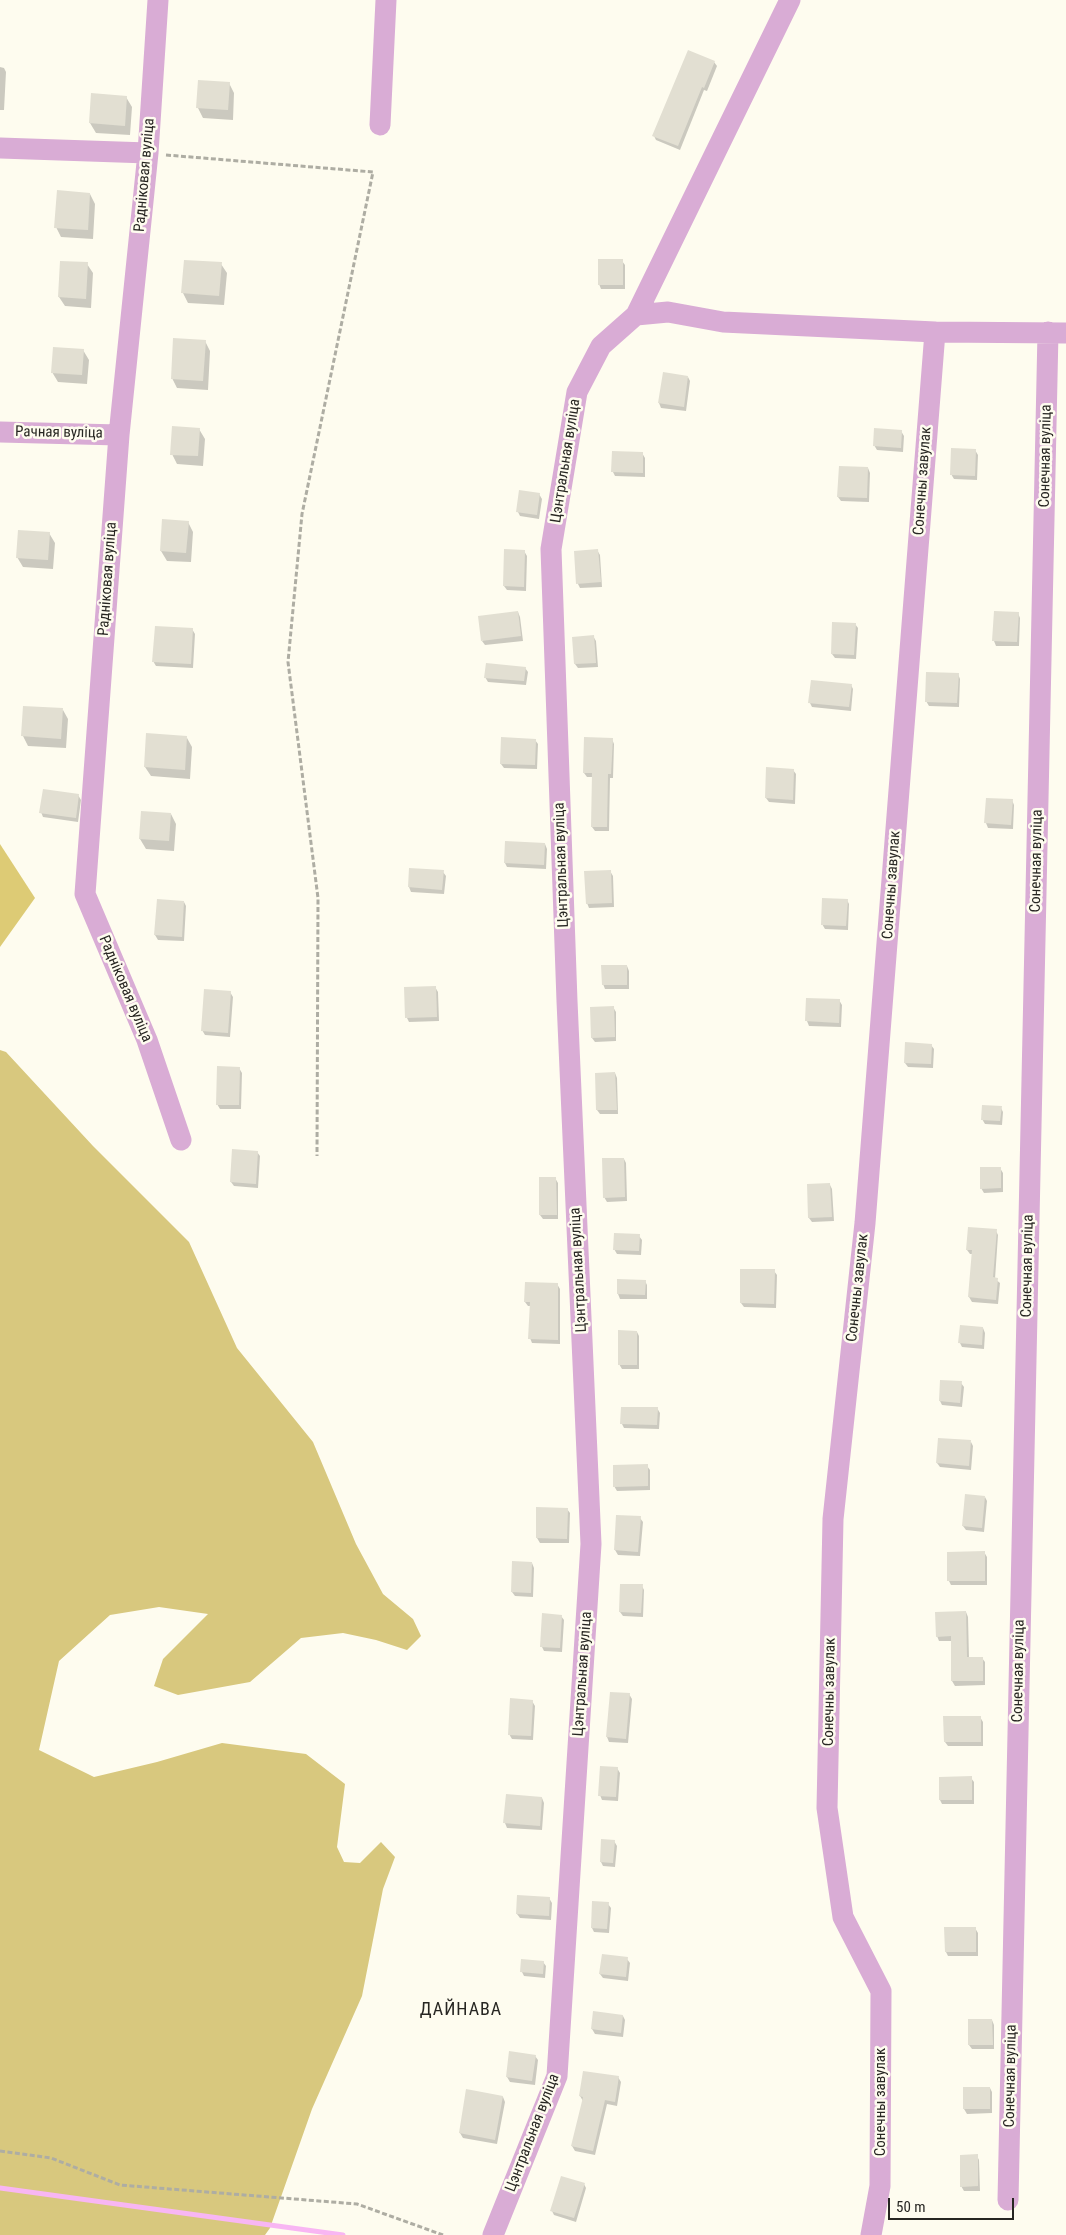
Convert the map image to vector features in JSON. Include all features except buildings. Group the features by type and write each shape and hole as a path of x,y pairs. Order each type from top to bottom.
{"street":[{"name":"Радніковая вуліца","path":"158,0 148,154 119,435 84,894 147,1040 181,1140"},
{"path":"380,125 386,0"},
{"path":"636,315 790,0"},
{"path":"0,148 148,154"},
{"path":"636,315 668,312 723,322 935,332 1057,332"},
{"name":"Цэнтральная вуліца","path":"494,2235 557,2076 591,1544 567,1001 551,549 577,392 600,346 636,315"},
{"name":"Сонечны завулак","path":"871,2235 880,2186 881,1991 843,1917 828,1808 833,1519 865,1223 935,332"},
{"name":"Сонечная вуліца","path":"1008,2200 1057,332"},
{"name":"Рачная вуліца","path":"0,432 119,435"}],"path":[{"path":"148,154 373,172 302,514 288,662 318,898 317,1156"},
{"path":"0,2151 52,2158 120,2185 357,2204 443,2235"}],"shaded area":[{"path":"0,844 35,898 0,947"},
{"path":"0,1050 6,1052 93,1146 189,1242 237,1348 313,1442 356,1544 383,1594 413,1619 421,1636 407,1650 376,1640 343,1633 301,1638 250,1682 178,1695 154,1686 163,1659 208,1614 159,1607 110,1615 59,1661 39,1750 94,1777 157,1762 222,1743 306,1754 345,1784 337,1847 344,1862 360,1863 381,1842 395,1857 383,1889 362,1996 312,2109 270,2228 265,2235 0,2235"}],"waterway":[{"path":"0,2188 343,2235"}],"district":[{"name":"ДАЙНАВА","path":"461,2010"}]}
